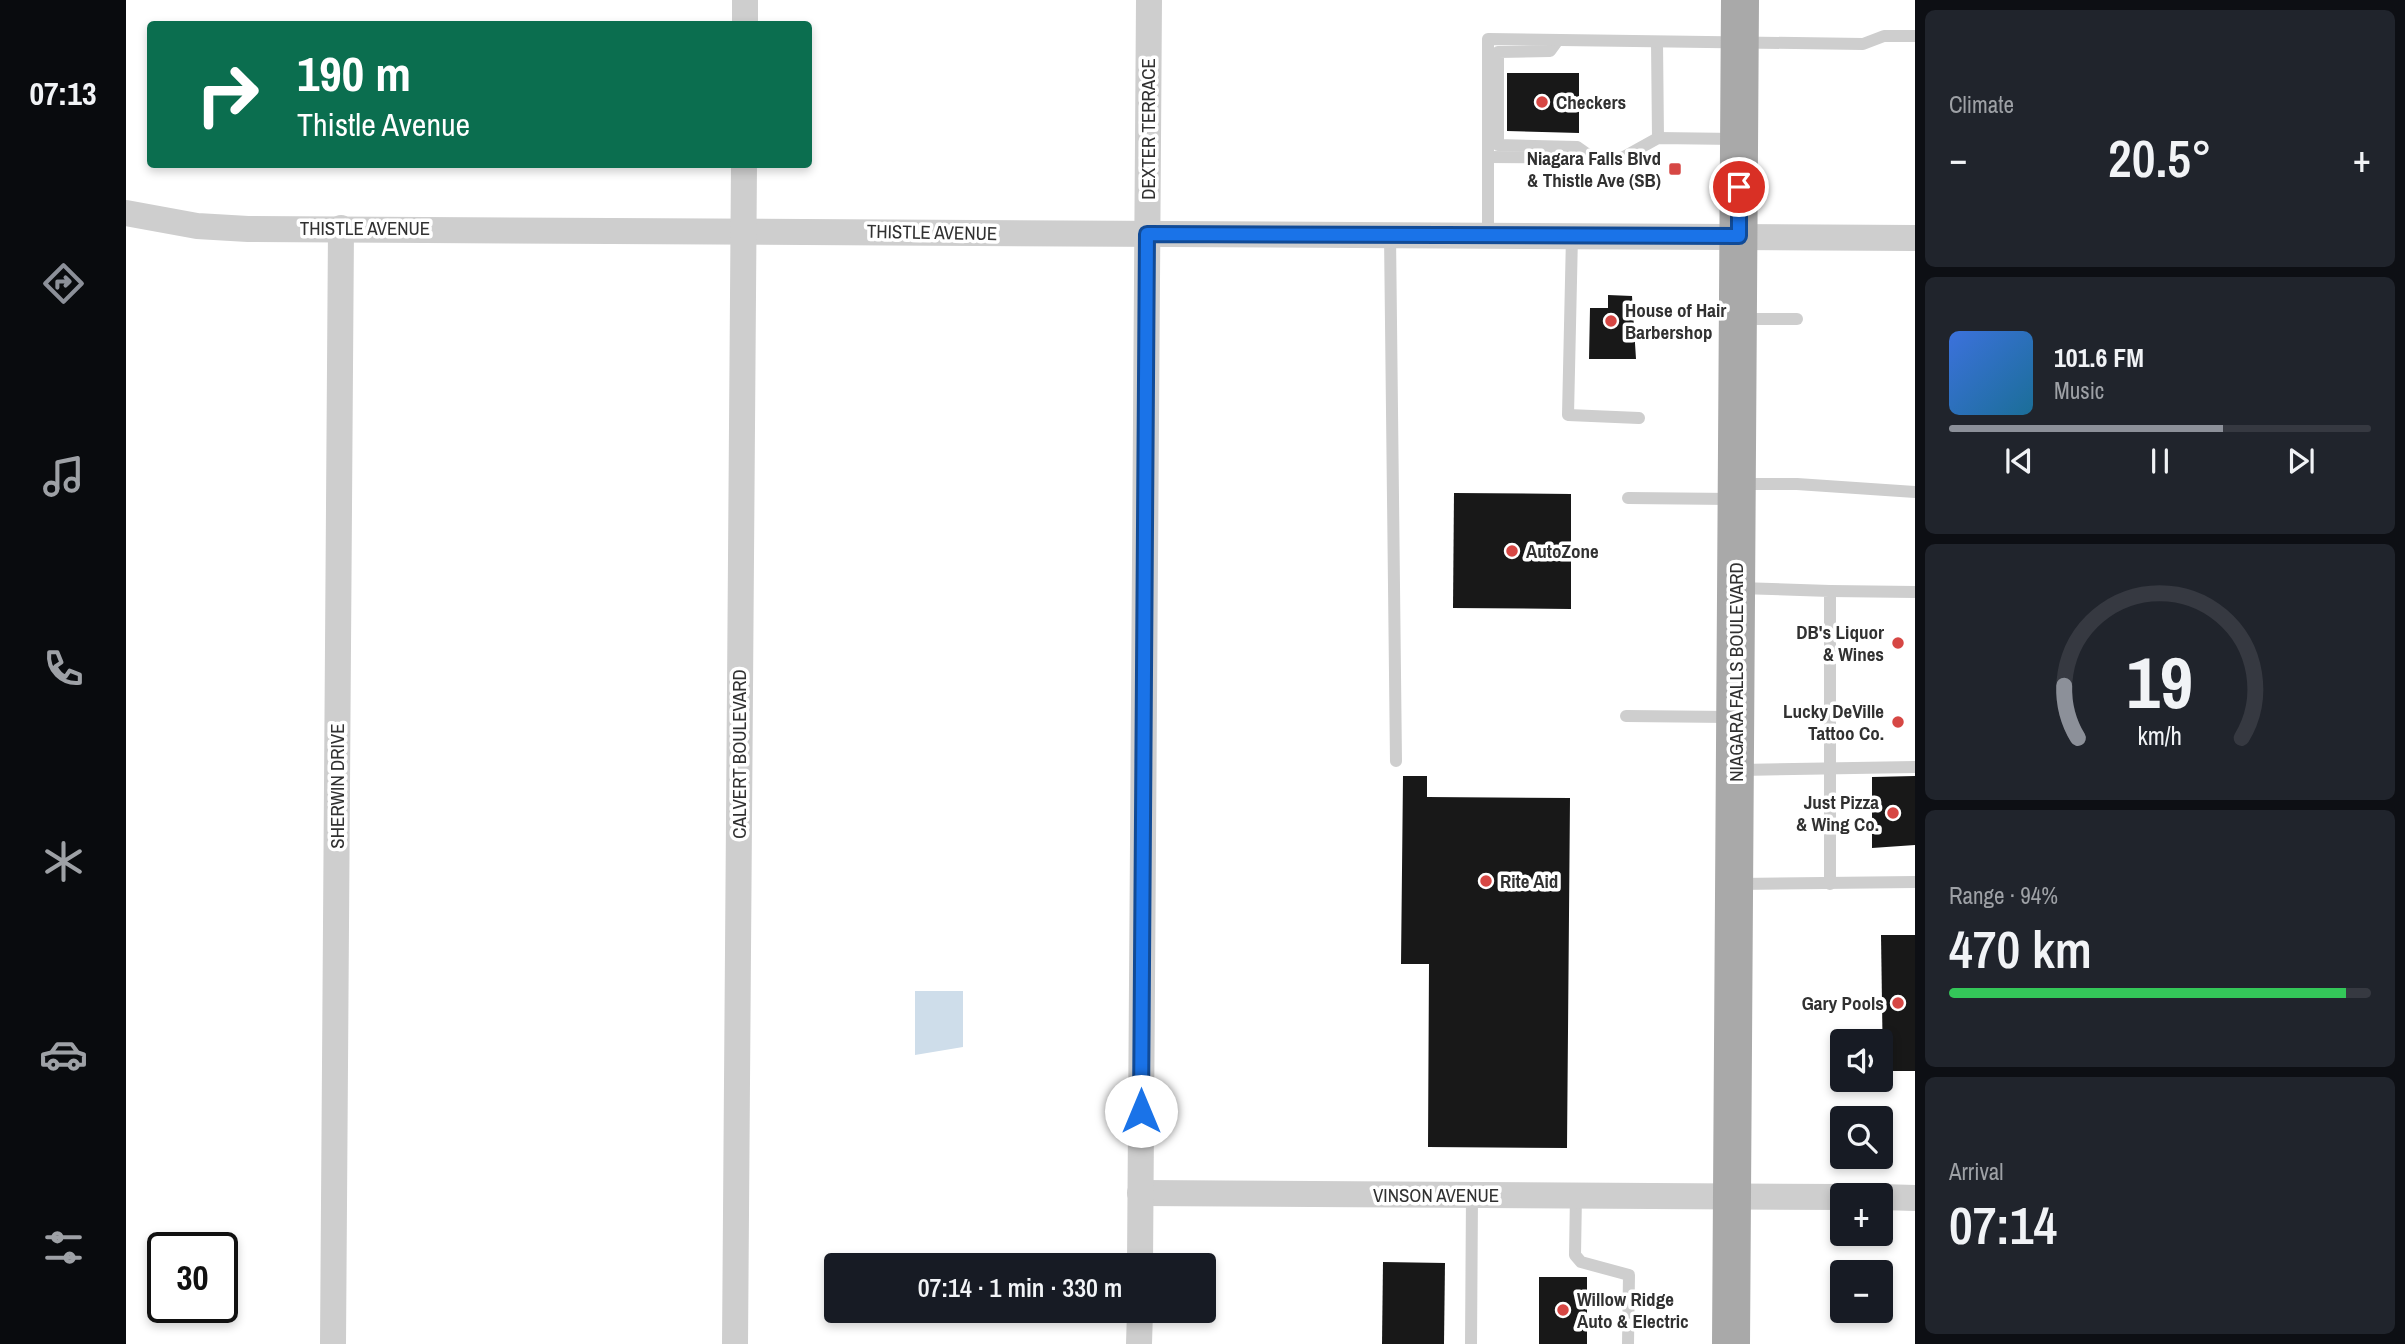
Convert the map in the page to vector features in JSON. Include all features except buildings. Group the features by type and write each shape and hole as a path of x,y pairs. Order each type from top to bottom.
{"main road":[{"name":"NIAGARA FALLS BOULEVARD","path":"1731,1344 1740,0"}],"street":[{"path":"745,0 745,21"},
{"name":"DEXTER TERRACE","path":"1140,1253 1149,0"},
{"name":"CALVERT BOULEVARD","path":"736,1344 744,168"},
{"name":"THISTLE AVENUE","path":"127,215 197,226 341,228 1915,238"},
{"name":"SHERWIN DRIVE","path":"333,1344 341,228"},
{"name":"VINSON AVENUE","path":"1140,1193 1830,1197"},
{"path":"1893,1197 1915,1198"},
{"path":"1139,1344 1140,1323"}],"lane":[{"path":"1488,235 1488,38 1863,44 1884,36 1915,36"},
{"path":"1558,40 1550,51 1498,52 1498,145 1577,147 1594,159"},
{"path":"1657,42 1658,138"},
{"path":"1488,157 1622,158 1658,138 1740,138"},
{"path":"1390,235 1396,761"},
{"path":"1572,236 1568,415 1639,418"},
{"path":"1738,319 1797,319"},
{"path":"1628,498 1737,492 1797,484 1915,492"},
{"path":"1736,588 1915,592"},
{"path":"1830,590 1830,884"},
{"path":"1626,716 1735,717"},
{"path":"1735,770 1915,767"},
{"path":"1734,884 1915,882"},
{"path":"1471,1344 1472,1195"},
{"path":"1576,1195 1575,1255 1581,1262 1629,1275 1628,1344"}],"water":[{"path":"915,991 963,991 963,1047 915,1055"}],"place":[{"name":"Checkers","path":"1542,102"},
{"name":"Niagara Falls Blvd & Thistle Ave (SB)","path":"1675,169"},
{"name":"House of Hair Barbershop","path":"1611,321"},
{"name":"AutoZone","path":"1512,551"},
{"name":"DB's Liquor & Wines","path":"1898,643"},
{"name":"Lucky DeVille Tattoo Co.","path":"1898,722"},
{"name":"Just Pizza & Wing Co.","path":"1893,813"},
{"name":"Rite Aid","path":"1486,881"},
{"name":"Gary Pools","path":"1898,1003"},
{"name":"Willow Ridge Auto & Electric","path":"1563,1310"}],"route":[{"path":"1141,1111 1147,234 1739,236 1739,187"}]}
